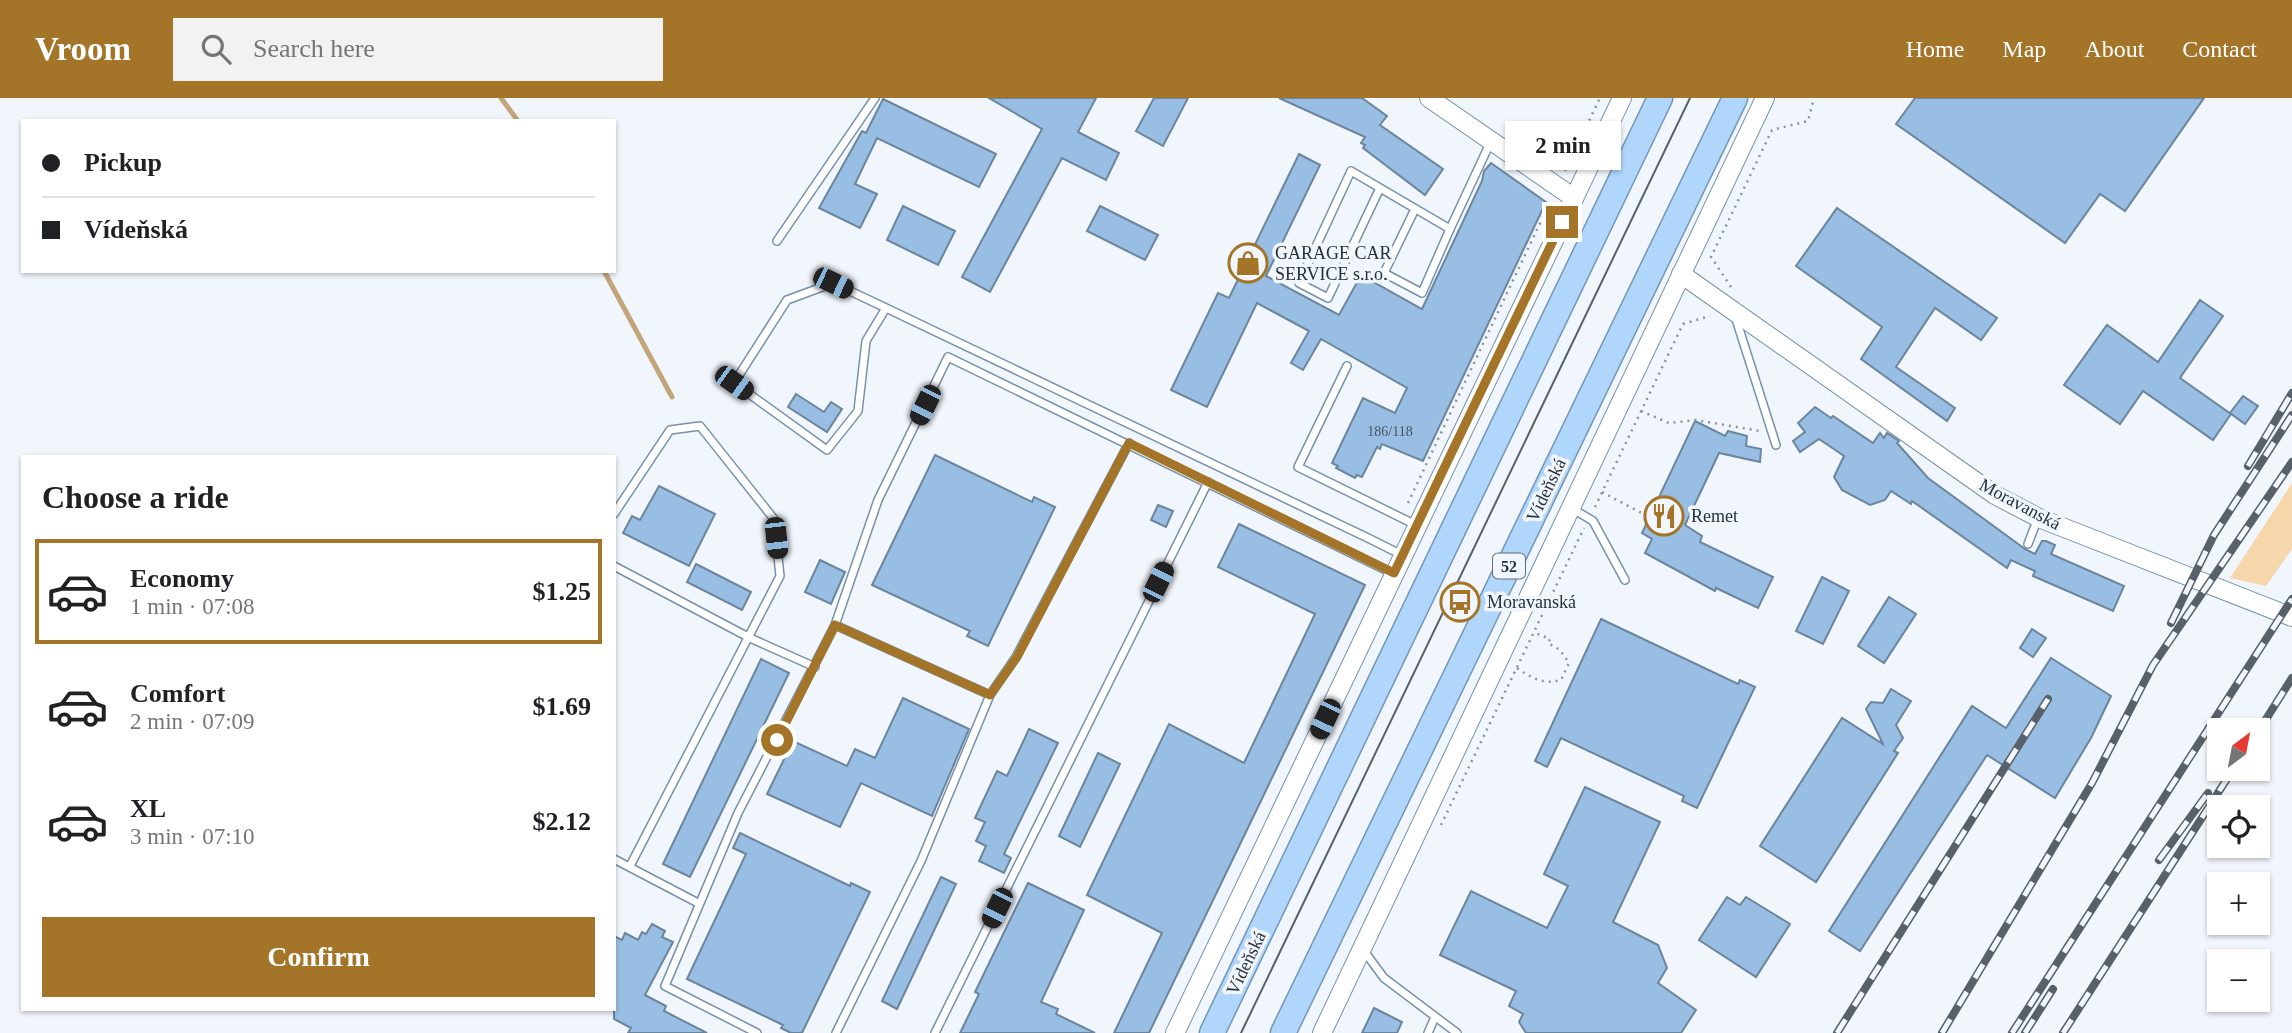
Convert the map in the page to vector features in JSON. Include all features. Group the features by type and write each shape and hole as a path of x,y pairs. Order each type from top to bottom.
{"highway":[{"name":"Vídeňská","path":"1212,1033 1660,98"},
{"name":"Vídeňská","path":"1283,1033 1735,98"}],"street":[{"path":"1429,98 1574,198"},
{"name":"Vídeňská","path":"1175,1033 1622,98"},
{"name":"Vídeňská","path":"1322,1033 1765,98"},
{"name":"Moravanská","path":"1681,274 1995,495 2039,518 2288,615"}],"lane":[{"path":"778,241 874,98"},
{"path":"1415,209 1384,273 1422,293 1491,140"},
{"path":"1380,188 1328,298 1299,283 1351,171 1450,229"},
{"path":"886,308 866,341 858,411 827,450 734,383 787,300 833,283 886,308 1403,555"},
{"path":"1733,309 1776,445"},
{"path":"757,1033 665,986 698,902 738,813 835,625 878,500 948,357 1394,573"},
{"path":"1346,366 1298,467 1417,526"},
{"path":"616,511 670,430 701,426 774,519 780,576 630,866"},
{"path":"836,1033 920,861 990,695 1017,657 1129,443"},
{"path":"935,1033 1208,482"},
{"path":"1569,507 1593,521 1625,580"},
{"path":"2028,544 2039,518"},
{"path":"616,567 750,638 815,667"},
{"path":"835,625 990,695"},
{"path":"616,860 698,902"},
{"path":"1362,948 1384,978 1457,1033"},
{"path":"1428,1033 1435,1017"}],"path":[{"path":"1411,494 1600,98"},
{"path":"1647,516 1602,492 1683,324 1733,309 1738,298 1711,257 1772,130 1808,121 1814,98"},
{"path":"1641,411 1668,423 1696,420 1758,432 1770,429"},
{"path":"1517,668 1535,679 1550,683 1561,680 1569,663 1560,650 1548,643 1550,639 1534,632 1580,538"}],"shaded area":[{"path":"2292,483 2292,549 2266,586 2230,578"}],"building":[{"path":"989,98 1096,98 1078,132 1119,153 1106,180 1062,158 990,292 962,277 1042,129"},
{"path":"1154,98 1188,98 1163,146 1136,131"},
{"path":"1279,98 1362,98 1387,116 1380,125 1443,169 1425,195 1363,148 1365,145 1361,143 1365,137"},
{"path":"1915,98 2204,98 2125,211 2100,194 2065,243 1896,124"},
{"path":"883,99 996,154 979,187 877,138 855,184 877,194 860,228 819,208 862,131 866,133"},
{"path":"1299,154 1320,165 1266,276 1339,315 1361,275 1422,309 1482,181 1484,171 1491,163 1546,202 1423,461 1382,444 1380,449 1377,447 1362,477 1357,475 1355,478 1336,468 1338,466 1332,463 1363,398 1395,413 1407,388 1321,339 1303,370 1291,363 1309,331 1257,303 1207,407 1171,390 1218,293 1229,298"},
{"path":"903,206 955,231 938,265 887,240"},
{"path":"1100,206 1158,235 1145,260 1087,231"},
{"path":"1837,208 1997,318 1981,340 1935,308 1896,367 1955,408 1947,421 1861,359 1882,327 1796,266"},
{"path":"2200,300 2223,316 2180,378 2231,414 2213,440 2143,391 2120,424 2064,385 2107,325 2158,362"},
{"path":"796,394 824,412 831,402 842,409 827,432 788,407"},
{"path":"2243,396 2258,406 2245,424 2230,413"},
{"path":"1815,407 1873,443 1880,433 1884,438 1887,433 1899,441 1897,443 1928,478 2025,549 2035,554 2042,541 2046,541 2055,545 2051,554 2124,586 2113,611 2033,576 2035,571 2011,560 2007,568 1912,501 1911,504 1891,491 1885,500 1870,505 1842,490 1834,477 1844,456 1819,439 1800,452 1793,441 1805,432 1798,423"},
{"path":"1695,421 1725,436 1728,431 1747,436 1746,446 1761,449 1760,462 1719,453 1685,525 1702,536 1700,542 1773,577 1758,608 1716,588 1715,591 1645,553 1652,539 1642,533"},
{"path":"935,455 1032,502 1034,497 1055,507 988,646 967,636 970,631 872,585"},
{"path":"659,486 715,514 689,566 623,533 632,516 640,520"},
{"path":"1158,505 1173,511 1166,527 1151,520"},
{"path":"1239,524 1365,585 1149,1033 1114,1033 1162,933 1087,895 1169,724 1244,763 1315,614 1218,567"},
{"path":"820,560 845,572 831,604 805,592"},
{"path":"696,564 751,592 742,610 687,582"},
{"path":"1822,577 1849,591 1823,644 1796,631"},
{"path":"1889,597 1916,614 1884,663 1858,646"},
{"path":"1601,619 1738,684 1740,680 1755,687 1697,808 1682,801 1684,796 1561,738 1547,767 1535,761"},
{"path":"2032,629 2046,638 2033,657 2020,648"},
{"path":"2051,658 2111,696 2091,738 2055,798 1987,755 1860,951 1829,931 1972,706 2006,728"},
{"path":"761,659 789,673 690,877 663,864"},
{"path":"1891,689 1911,701 1896,725 1903,738 1894,751 1898,753 1816,882 1760,846 1842,718 1883,744 1866,709 1871,702 1883,703"},
{"path":"903,698 969,729 932,816 861,783 840,827 767,794 793,741 847,766 855,749 875,758"},
{"path":"1029,729 1058,743 1004,854 1011,858 1004,873 979,861 986,846 976,841 985,822 975,818 997,771 1007,776"},
{"path":"1098,753 1120,764 1080,847 1059,836"},
{"path":"1585,787 1660,822 1613,922 1658,945 1667,968 1658,983 1696,1010 1681,1033 1526,1033 1519,1022 1523,1014 1509,1006 1516,991 1440,955 1471,891 1547,928 1568,886 1544,874"},
{"path":"740,833 850,886 851,883 870,892 802,1033 791,1033 781,1028 783,1025 687,979 746,854 733,848"},
{"path":"941,877 956,884 897,1009 882,1001"},
{"path":"1028,883 1084,910 1041,1002 1058,1009 1056,1014 1095,1033 960,1033 979,994 975,992"},
{"path":"1727,897 1740,905 1746,897 1790,924 1756,977 1699,940"},
{"path":"652,924 665,931 662,937 673,942 645,995 666,1006 664,1011 707,1033 628,1033 631,1028 614,1019 616,937 622,940 625,933 638,940 642,932 646,934"},
{"path":"1374,1008 1402,1022 1397,1033 1362,1033"}],"waterway":[{"path":"501,98 517,119"},
{"path":"605,273 672,397"}],"tram line":[{"path":"1241,1033 1690,98"}],"railway":[{"path":"2248,466 2292,393"},
{"path":"2171,623 2214,535 2292,415"},
{"path":"1942,1033 2092,783 2153,665 2292,462"},
{"path":"2012,1033 2292,599"},
{"path":"2267,718 2292,678"},
{"path":"1837,1033 2048,699"},
{"path":"2063,1033 2226,781"},
{"path":"2159,860 2208,793"},
{"path":"2025,1033 2053,989"}],"place":[{"name":"GARAGE CAR SERVICE s.r.o.","path":"1248,263"},
{"name":"Remet","path":"1664,516"},
{"name":"Moravanská","path":"1460,602"}],"route":[{"path":"777,740 835,625 990,695 1017,657 1129,443 1394,573 1562,222"}]}
